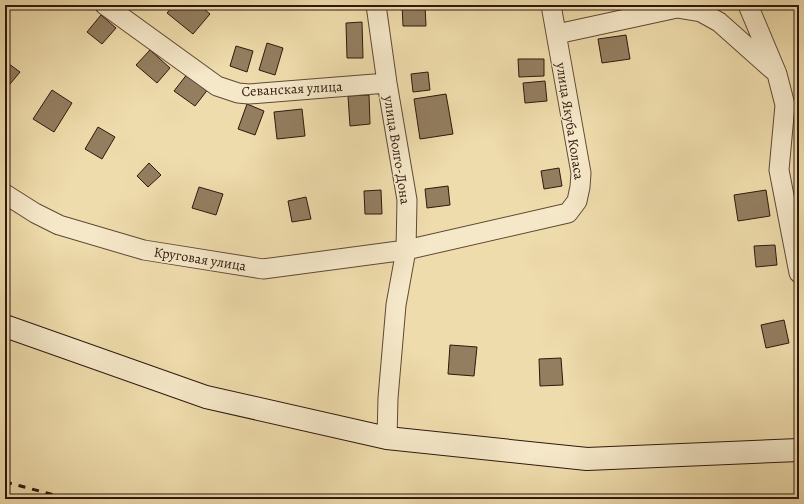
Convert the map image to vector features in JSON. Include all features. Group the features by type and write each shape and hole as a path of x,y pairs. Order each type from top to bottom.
{"street":[{"name":"Севанская улица","path":"105,5 217,86 238,94 262,94 387,83"},
{"name":"улица Волго-Дона","path":"376,5 406,200 406,250 396,305 386,438"},
{"name":"улица Якуба Коласа","path":"406,250 568,213 577,200 580,187 580,173 551,5"},
{"path":"748,5 777,74 785,105 779,170 799,273"},
{"path":"556,34 677,8 701,12 719,22 777,74"},
{"name":"Круговая улица","path":"5,194 35,213 59,225 137,248 262,269 406,250"},
{"path":"5,326 206,397 386,438 587,459 799,450"}],"building":[{"path":"174,5 199,5 210,14 193,34 167,13"},
{"path":"402,5 425,5 426,26 403,26"},
{"path":"101,15 116,28 102,44 87,32"},
{"path":"362,22 363,58 347,58 346,23"},
{"path":"626,35 630,59 602,63 598,39"},
{"path":"267,43 283,48 275,75 259,70"},
{"path":"236,46 253,51 247,72 230,66"},
{"path":"150,50 170,68 157,83 136,65"},
{"path":"518,59 544,59 544,76 519,77"},
{"path":"5,61 20,72 5,90"},
{"path":"428,72 430,90 413,92 411,74"},
{"path":"188,73 209,88 195,106 174,91"},
{"path":"545,81 547,101 525,103 523,83"},
{"path":"52,90 72,103 54,132 33,119"},
{"path":"446,94 453,134 420,139 414,99"},
{"path":"369,95 370,124 350,126 348,96"},
{"path":"247,104 264,111 255,135 238,129"},
{"path":"302,109 305,136 277,139 274,112"},
{"path":"98,127 115,137 102,159 85,149"},
{"path":"149,163 161,175 148,187 137,176"},
{"path":"559,168 562,186 544,189 541,171"},
{"path":"448,186 450,205 427,208 425,189"},
{"path":"199,187 223,194 216,215 192,208"},
{"path":"381,190 382,214 365,214 364,191"},
{"path":"766,190 770,216 738,221 734,195"},
{"path":"306,197 311,219 292,222 288,201"},
{"path":"775,245 777,265 756,267 754,246"},
{"path":"784,320 789,343 766,348 761,325"},
{"path":"450,345 477,347 474,376 448,374"},
{"path":"561,358 563,385 540,386 539,359"}],"railway":[{"path":"5,482 70,499"}]}
